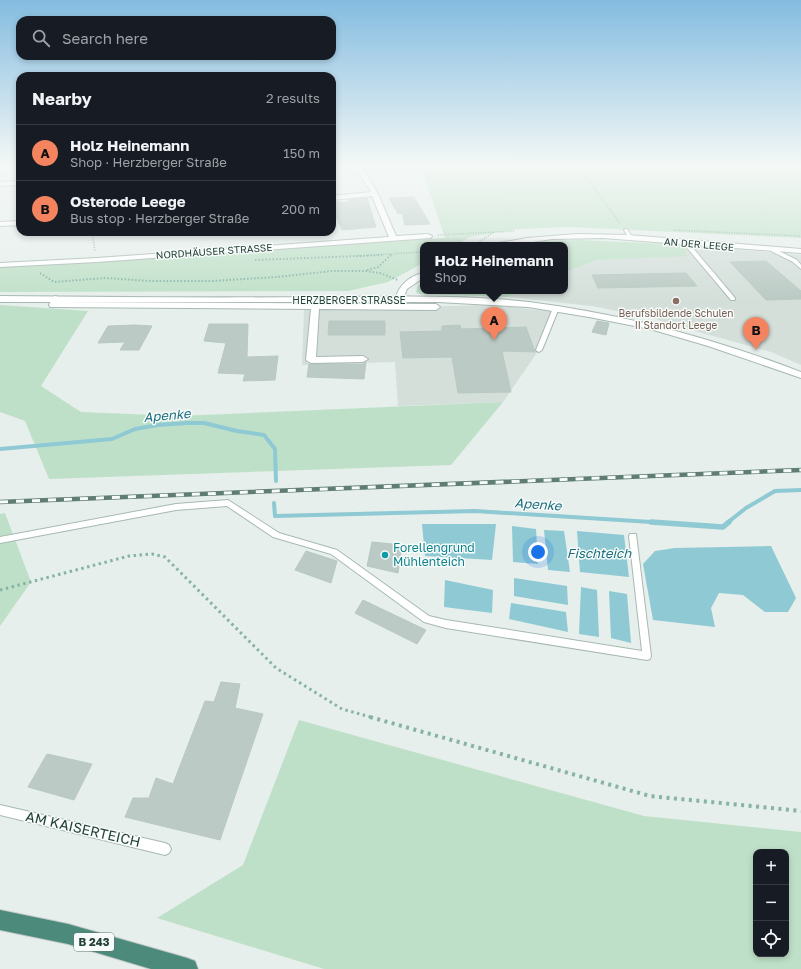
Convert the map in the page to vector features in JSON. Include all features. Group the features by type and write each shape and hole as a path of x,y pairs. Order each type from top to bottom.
{"highway":[{"name":"B 243","path":"0,920 68,934 187,969"}],"street":[{"path":"384,211 393,238"},
{"path":"0,224 16,223"},
{"name":"NORDHÄUSER STRASSE","path":"0,265 97,260 428,236"},
{"name":"AN DER LEEGE","path":"518,242 540,238 577,236 631,238 801,251"},
{"path":"399,300 403,289 420,277"},
{"name":"HERZBERGER STRASSE","path":"0,299 399,300 491,302 556,308 604,316 726,347 801,375"},
{"name":"HERZBERGER STRASSE","path":"56,299 53,305 436,307"},
{"name":"HERZBERGER STRASSE","path":"315,307 312,360 363,359"}],"lane":[{"path":"626,230 631,238"},
{"path":"685,242 733,299"},
{"path":"771,249 794,261 801,268"},
{"path":"539,350 556,308"},
{"path":"0,540 176,507 228,503 276,535 334,552 427,618 446,624 647,656 633,536"},
{"name":"AM KAISERTEICH","path":"0,810 165,849"}],"path":[{"path":"612,211 626,230"},
{"path":"671,230 801,236"},
{"path":"479,242 496,231"},
{"path":"93,236 97,260"},
{"path":"38,270 43,276 54,282 105,278 151,281 212,281 277,277 332,271 365,270 378,267 392,255"},
{"path":"365,270 380,273 408,284"},
{"path":"0,590 129,556 152,554 165,557 276,668 342,709 650,796 801,811"}],"shaded area":[{"name":"Berufsbildende Schulen II Standort Leege","path":"673,244 801,255 801,365 771,352 656,319 592,306 508,297 512,294 568,294 568,271 597,260 688,255 685,248"},
{"path":"491,305 555,312 539,350 503,402 398,406 395,362 302,365 304,310"}],"green space":[{"path":"436,211 801,211 801,238 569,227 518,229 470,237 461,242 420,242 420,265 388,282 348,291 0,292 0,267 445,238"},
{"path":"579,240 673,244 685,248 688,256 597,260 568,271 568,242 537,242"},
{"path":"420,285 420,294 512,294 508,297 419,294 416,292"},
{"path":"0,305 88,311 41,386 81,412 178,416 503,402 451,465 49,479 25,421 0,412"},
{"path":"5,513 31,582 0,626 0,514"},
{"path":"299,720 644,816 801,832 801,969 324,969 157,918 243,865"}],"water":[{"path":"422,524 496,524 492,560 425,556"},
{"name":"Fischteich","path":"512,526 536,529 538,564 513,562"},
{"name":"Fischteich","path":"544,530 564,531 570,572 548,570"},
{"name":"Fischteich","path":"577,531 624,535 629,577 580,572"},
{"path":"771,546 796,598 788,612 765,612 743,595 719,593 711,608 715,627 653,620 643,564 655,551 675,548"},
{"name":"Fischteich","path":"514,578 567,586 568,605 514,596"},
{"path":"445,580 493,590 492,613 444,607"},
{"name":"Fischteich","path":"581,587 597,590 599,637 579,634"},
{"name":"Fischteich","path":"609,591 627,594 631,643 611,638"},
{"path":"511,603 566,612 568,632 509,619"}],"building":[{"path":"336,211 371,211 376,227 342,230 336,217"},
{"path":"396,211 422,211 430,224 405,225 402,213 398,214"},
{"path":"766,261 801,291 801,299 766,300 730,262"},
{"path":"686,273 697,286 598,288 592,275"},
{"path":"329,321 385,321 385,335 328,335"},
{"path":"597,321 609,323 606,335 592,332"},
{"path":"209,324 248,324 247,357 278,356 275,380 243,381 245,374 218,373 226,343 204,341"},
{"path":"460,325 461,329 526,327 535,352 502,351 511,392 458,393 452,357 403,358 400,332 442,331 442,326"},
{"path":"108,326 152,326 139,350 120,350 125,342 98,343"},
{"path":"366,362 364,379 307,377 309,364 363,364"},
{"name":"Forellengrund Mühlenteich","path":"372,542 402,545 398,573 367,566"},
{"path":"306,551 337,561 331,583 295,570"},
{"path":"363,600 426,630 417,644 355,613"},
{"path":"221,682 240,684 235,708 263,714 220,840 125,817 133,798 149,798 156,778 173,784 205,701 214,702"},
{"path":"47,754 92,764 74,800 28,787"}],"waterway":[{"name":"Apenke","path":"0,449 112,439 135,429 158,425 204,423 237,431 264,435 275,449 276,481"},
{"name":"Apenke","path":"727,523 746,508 775,491 801,490"},
{"name":"Apenke","path":"274,503 275,516 475,511 651,522"},
{"name":"Apenke","path":"651,522 667,523"},
{"name":"Apenke","path":"651,522 723,527 729,522"}],"railway":[{"path":"0,502 801,470"}],"place":[{"name":"Berufsbildende Schulen II Standort Leege","path":"676,301"},
{"name":"Holz Heinemann","path":"494,340"},
{"name":"Osterode Leege","path":"756,350"},
{"name":"Forellengrund Mühlenteich","path":"385,555"}]}
